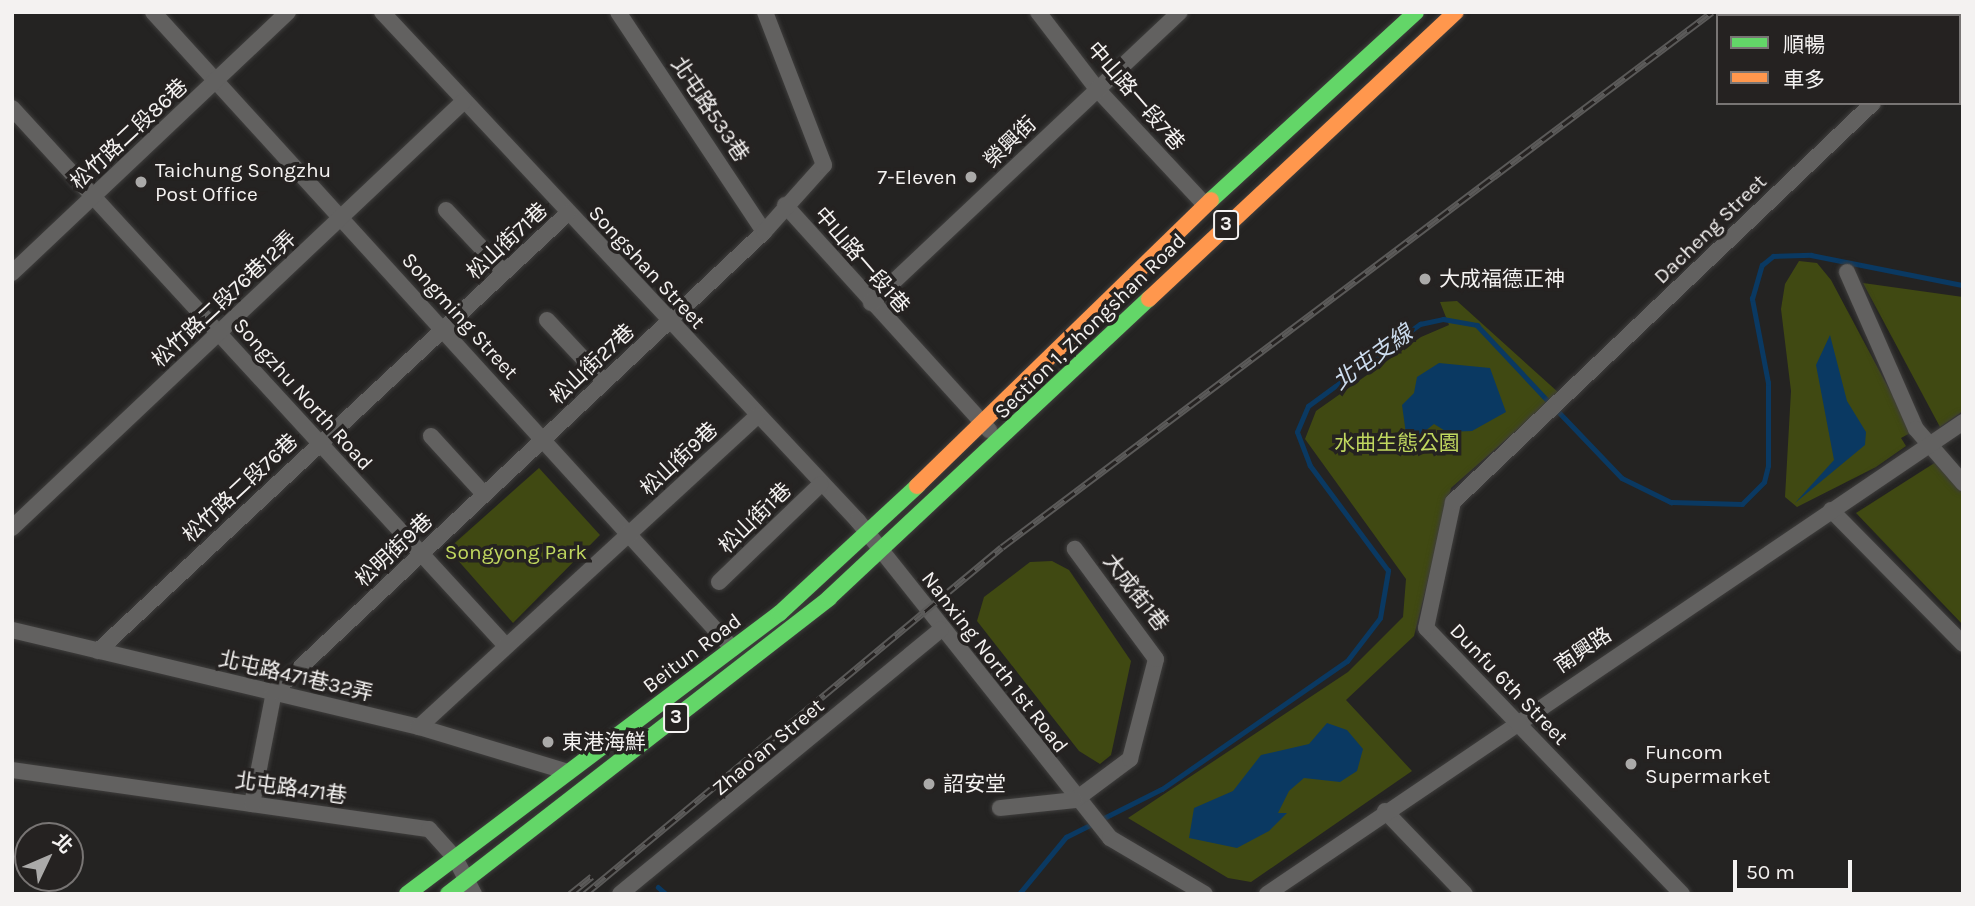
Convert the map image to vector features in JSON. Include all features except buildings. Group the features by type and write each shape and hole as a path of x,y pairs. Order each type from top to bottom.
{"main road":[{"name":"Section 1, Zhongshan Road","path":"984,424 1205,205 1416,12"},
{"name":"Section 1, Zhongshan Road","path":"1000,441 1456,12"},
{"name":"Beitun Road","path":"407,894 733,649 867,532 984,424"},
{"name":"Beitun Road","path":"448,894 470,887 784,636 1000,441"}],"street":[{"name":"Songming Street","path":"153,12 630,532 733,649"},
{"path":"262,12 274,25"},
{"name":"松竹路二段86巷","path":"12,273 288,12"},
{"name":"Songshan Street","path":"382,12 881,550"},
{"name":"北屯路533巷","path":"618,12 764,232"},
{"name":"中山路一段1巷","path":"765,12 824,165 785,205 871,303 1000,441"},
{"name":"中山路一段7巷","path":"1038,12 1097,89 1205,205"},
{"name":"榮興街","path":"871,303 1180,12"},
{"name":"松竹路二段76巷12弄","path":"12,528 464,101"},
{"name":"Dacheng Street","path":"1577,385 1871,105"},
{"name":"Songzhu North Road","path":"12,108 506,646"},
{"name":"松山街27巷","path":"543,439 764,232 785,205"},
{"path":"446,210 504,272"},
{"name":"松山街71巷","path":"443,329 568,213"},
{"path":"1847,272 1926,447 1963,483"},
{"path":"547,320 604,381"},
{"name":"松竹路二段76巷","path":"98,651 443,329"},
{"name":"Dunfu 6th Street","path":"1577,385 1453,502 1426,628 1682,894"},
{"name":"松山街9巷","path":"419,727 757,416"},
{"name":"南興路","path":"1267,894 1515,721 1963,422"},
{"path":"431,436 484,494"},
{"name":"松明街9巷","path":"274,692 543,439"},
{"name":"松山街1巷","path":"719,582 821,484"},
{"path":"1831,510 1963,644"},
{"name":"大成街1巷","path":"1075,549 1156,659 1130,759 1075,800"},
{"name":"Nanxing North 1st Road","path":"881,550 1075,800 1110,838 1205,894"},
{"name":"Zhao'an Street","path":"622,892 941,629"},
{"name":"北屯路471巷32弄","path":"12,630 419,727 568,772"},
{"path":"252,804 274,692"},
{"name":"北屯路471巷","path":"12,770 429,829 455,858 470,887"},
{"path":"1000,808 1075,800"},
{"path":"1385,811 1465,894"}],"green space":[{"path":"1799,261 1817,263 1831,280 1912,432 1901,438 1906,446 1876,467 1797,507 1785,497 1791,391 1781,309 1785,284"},
{"path":"1863,283 1963,297 1963,411 1940,427"},
{"name":"水曲生態公園","path":"1457,301 1559,393 1451,488 1414,636 1346,700 1412,771 1251,882 1228,878 1128,818 1348,672 1403,617 1406,579 1305,439 1316,411 1421,337 1449,325 1440,302"},
{"path":"1936,462 1963,490 1963,625 1856,513"},
{"name":"Songyong Park","path":"539,468 600,535 513,623 448,549"},
{"path":"1052,561 1069,570 1131,661 1111,755 1100,764 1079,751 977,621 984,597 1030,562"}],"water":[{"path":"1830,335 1847,401 1866,432 1865,445 1795,503 1834,460 1816,365"},
{"path":"1439,363 1490,368 1506,412 1472,431 1447,432 1434,424 1420,435 1406,434 1402,405 1414,393 1417,377"},
{"path":"1327,723 1347,730 1363,749 1357,771 1340,782 1304,778 1289,791 1278,813 1287,813 1269,831 1237,848 1189,838 1194,808 1233,791 1261,755 1309,744"}],"waterway":[{"name":"北屯支線","path":"1557,410 1622,478 1671,502 1742,504 1764,482 1768,466 1768,383 1752,299 1762,265 1773,256 1811,255 1963,285"},
{"name":"北屯支線","path":"1019,894 1066,837 1162,789 1347,661 1380,618 1388,571 1310,466 1297,432 1308,406 1420,324 1443,319 1477,325 1551,404"},
{"name":"北屯支線","path":"658,887 666,894"}],"railway":[{"path":"585,894 1002,547 1712,12"},
{"path":"570,894 592,876"}],"traffic: fast":[{"path":"1211,200 1416,12"},
{"path":"448,894 829,598 1149,299"},
{"path":"407,894 780,613 917,486"}],"traffic: slow":[{"path":"1149,299 1456,12"},
{"path":"917,486 1211,200"}],"place":[{"name":"7-Eleven","path":"971,177"},
{"name":"Taichung Songzhu Post Office","path":"141,182"},
{"name":"大成福德正神","path":"1425,279"},
{"name":"東港海鮮","path":"548,742"},
{"name":"Funcom Supermarket","path":"1631,764"},
{"name":"詔安堂","path":"929,784"}]}
